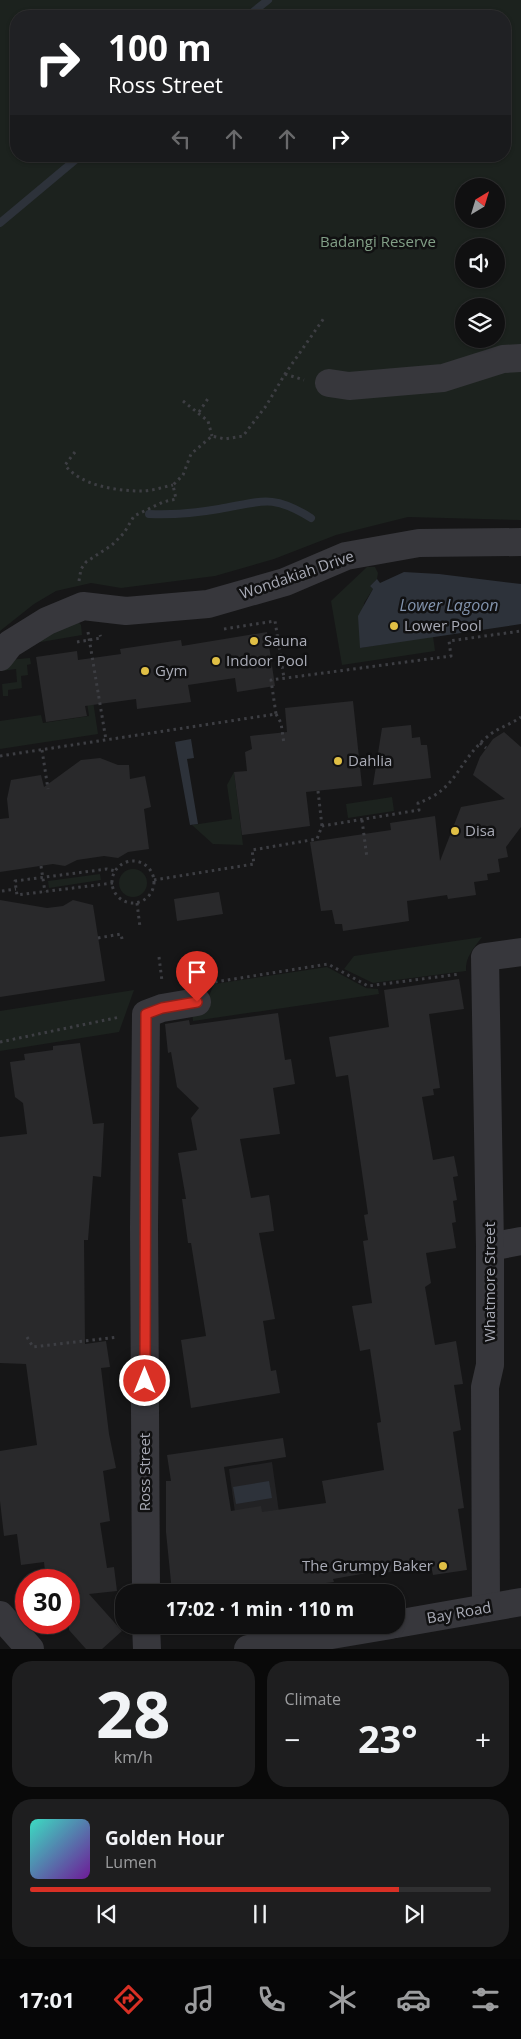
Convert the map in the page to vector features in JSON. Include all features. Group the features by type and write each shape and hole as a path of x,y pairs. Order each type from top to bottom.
{"street":[{"path":"329,383 349,386 443,378 503,358 521,358"},
{"name":"Wondakiah Drive","path":"0,657 10,644 47,621 83,606 126,611 208,604 285,582 346,556 420,543 521,542"},
{"path":"485,963 521,952"},
{"name":"Whatmore Street","path":"485,963 490,1247 490,1365 485,1387 486,1608"},
{"name":"Ross Street","path":"146,1584 144,1227 146,1014 162,1008 197,1002"},
{"path":"490,1247 521,1241"},
{"name":"Bay Road","path":"405,1622 521,1602"},
{"path":"0,1615 30,1649"},
{"path":"146,1634 147,1649"},
{"path":"248,1649 337,1634"}],"path":[{"path":"212,436 225,439 243,436 266,406 285,374 324,318"},
{"path":"199,412 209,397"},
{"path":"183,401 208,421 212,436"},
{"path":"75,452 65,465 69,470 99,486 143,491 173,485 183,475 191,454 212,436"},
{"path":"79,579 81,569 86,562 112,546 124,533 134,516 162,502 176,499 173,485"},
{"path":"284,744 281,723 276,714 271,680 451,656 449,641 521,631"},
{"path":"89,636 106,740"},
{"path":"0,756 276,714"},
{"path":"322,826 419,810 418,803 432,799 445,790 480,743 488,736 521,718"},
{"path":"480,743 486,748"},
{"path":"42,750 48,789"},
{"path":"154,880 254,864 252,850 317,839 322,826 318,791"},
{"path":"362,820 367,858"},
{"path":"126,862 139,862 151,869 154,880 150,896 137,903 124,901 118,897 112,883 115,871 126,862"},
{"path":"41,866 45,892"},
{"path":"112,883 17,895 15,881 107,869 115,871"},
{"path":"2,891 16,889"},
{"path":"137,903 140,927"},
{"path":"98,938 121,934 122,939"},
{"path":"159,957 163,988"},
{"path":"225,980 328,964 368,986 428,980 485,963"},
{"path":"0,1042 121,1017"},
{"path":"27,1337 33,1346 110,1336"}],"shaded area":[{"path":"272,1462 289,1584 245,1584 229,1469"}],"green space":[{"name":"Badangi Reserve","path":"0,0 521,0 521,520 408,517 336,535 274,559 215,576 121,588 91,583 56,591 34,604 0,631"},
{"path":"367,567 375,567 378,573 377,579 370,586 373,589 364,603 360,648 433,636 435,651 342,665 331,601"},
{"path":"77,621 81,625 82,635 35,643 50,626"},
{"path":"30,658 31,664 27,665 28,675 21,676 22,688 8,690 8,696 3,696 2,684 17,682 16,669 1,671 8,660"},
{"path":"88,668 98,734 0,749 0,721 41,715 43,723 89,716 82,669"},
{"path":"234,772 243,845 213,844 192,825 232,819 227,785"},
{"path":"392,797 394,811 348,818 346,804"},
{"path":"133,869 143,873 147,883 143,893 133,897 123,893 119,883 123,873"},
{"path":"100,874 101,880 49,888 48,881"},
{"path":"482,937 469,957 466,971 373,983 344,969 354,956"},
{"path":"327,967 366,988 378,989 379,994 193,1021 191,1005 206,1003 214,984"},
{"path":"134,990 119,1032 0,1051 0,1011"}],"water":[{"name":"Lower Lagoon","path":"404,572 439,574 521,584 521,624 360,648 358,616 373,589 370,586 377,579 380,583"},
{"path":"191,739 194,758 187,759 198,824 190,825 175,742"},
{"path":"269,1481 272,1498 236,1504 233,1487"}],"building":[{"path":"267,632 275,686 237,692 235,678 188,685 191,702 137,709 136,699 85,706 87,716 46,722 36,657 77,651 78,660 121,654 120,649 181,640 182,646"},
{"name":"Dahlia","path":"353,701 362,786 306,792 310,826 242,835 234,772 247,771 245,752 252,749 250,736 287,732 285,708"},
{"path":"411,725 412,738 420,737 421,745 427,745 431,778 373,785 382,728"},
{"name":"Disa","path":"504,732 521,747 521,827 506,847 508,857 498,859 500,872 487,874 488,880 474,882 476,895 448,899 447,895 407,901 409,921 343,931 342,924 335,924 332,910 321,911 310,842 391,830 390,823 435,816 440,861 461,807 505,799 473,775 480,757 493,739"},
{"path":"100,758 118,765 129,765 130,779 145,776 151,807 144,809 149,849 128,852 118,858 104,856 77,860 65,866 53,864 0,872 0,819 9,818 7,799 11,780 41,775 44,787 81,760"},
{"path":"219,892 223,914 177,921 174,899"},
{"path":"0,900 47,908 63,906 73,900 93,905 105,981 0,997"},
{"path":"459,979 464,1009 429,1014 440,1088 433,1089 434,1095 422,1097 433,1160 454,1156 458,1176 453,1177 457,1200 453,1201 456,1222 452,1223 456,1248 426,1253 431,1283 425,1287 435,1345 456,1341 463,1384 454,1385 461,1430 453,1432 464,1508 458,1509 467,1570 433,1575 431,1565 384,1573 384,1570 333,1579 334,1582 319,1584 171,1584 166,1532 166,1481 171,1481 167,1455 283,1438 286,1457 224,1467 231,1511 261,1506 262,1512 326,1503 322,1481 384,1470 377,1423 381,1422 370,1349 360,1351 352,1306 372,1303 363,1241 368,1240 364,1215 368,1214 348,1075 336,1077 329,1037 389,1027 384,990"},
{"path":"278,1013 285,1060 291,1059 295,1084 273,1088 280,1134 240,1139 251,1198 269,1195 274,1231 259,1233 275,1319 263,1321 271,1371 276,1370 280,1393 191,1408 181,1340 206,1336 191,1243 188,1243 182,1199 186,1199 178,1153 197,1150 191,1118 199,1108 177,1087 171,1052 168,1053 165,1024 189,1020 190,1025"},
{"path":"80,1043 93,1124 104,1123 101,1177 93,1176 88,1240 84,1240 85,1344 106,1341 110,1367 101,1368 109,1434 116,1468 103,1471 110,1521 100,1523 107,1568 114,1567 115,1591 89,1594 115,1623 115,1634 119,1634 102,1649 86,1649 73,1634 80,1634 80,1569 45,1569 44,1562 21,1565 17,1534 4,1536 0,1501 0,1451 37,1445 26,1364 0,1363 0,1137 27,1134 23,1103 15,1097 10,1062 25,1060 24,1054 53,1050 53,1046"}],"waterway":[{"path":"256,10 268,0"},
{"path":"0,223 73,162"},
{"path":"149,514 193,513 256,502 276,502 298,510 311,518"}],"place":[{"name":"Lower Pool","path":"394,626"},
{"name":"Sauna","path":"254,641"},
{"name":"Indoor Pool","path":"216,661"},
{"name":"Gym","path":"145,671"},
{"name":"Dahlia","path":"338,761"},
{"name":"Disa","path":"455,831"},
{"name":"The Grumpy Baker","path":"443,1566"}],"route":[{"path":"145,1381 146,1014 162,1008 197,1002"}]}
